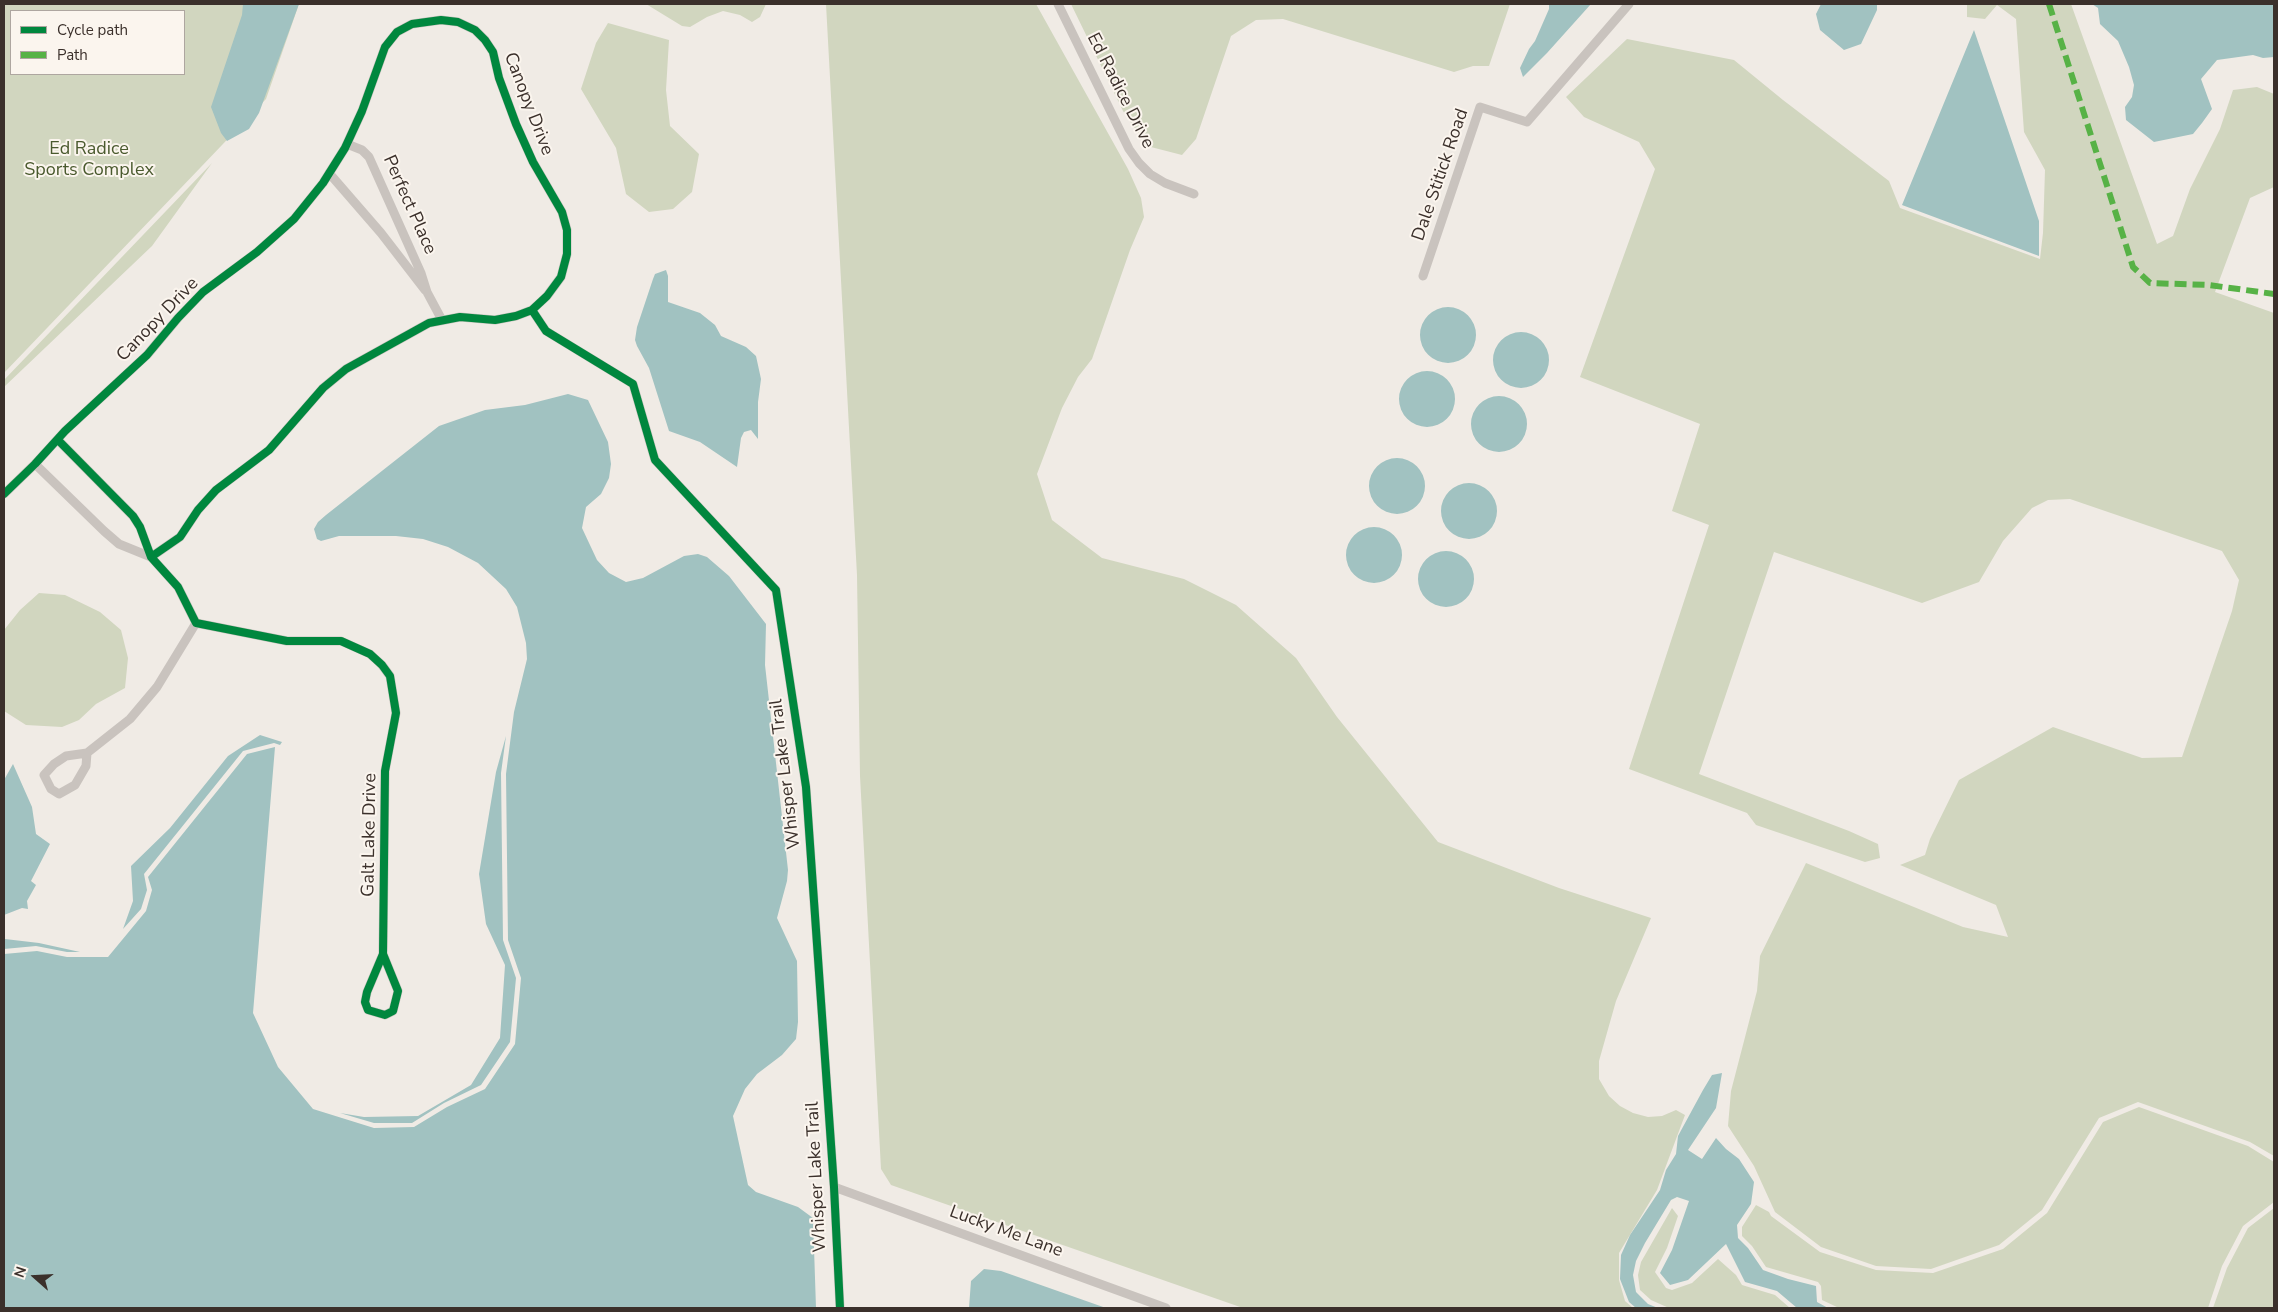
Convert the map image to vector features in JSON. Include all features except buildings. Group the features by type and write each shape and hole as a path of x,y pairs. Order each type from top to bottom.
{"street":[{"name":"Ed Radice Drive","path":"1058,4 1130,149 1139,163 1150,174 1164,183 1194,194"},
{"name":"Dale Stitick Road","path":"1423,276 1480,107 1527,122 1629,4"},
{"name":"Canopy Drive","path":"4,494 147,355 203,292 257,252 294,219 329,173 347,144 362,111 385,47 397,32 412,24 441,20 458,22 475,30 493,52 499,78 516,124 533,162 562,212 567,230 567,254 561,277 547,296 532,310 516,316 495,320 460,317 429,323 346,369 323,388 269,450 216,490 198,510 180,537 152,557"},
{"name":"Perfect Place","path":"347,144 362,150 369,157 421,273 427,292 442,320"},
{"name":"Perfect Place","path":"329,173 381,232 416,281 427,292"},
{"name":"Whisper Lake Trail","path":"532,310 546,330 633,384 655,460 776,590 806,787 834,1187 840,1308"},
{"path":"58,440 133,516 140,527 152,557 178,587 196,623 157,687 130,719 87,753 66,756 54,764 44,775 51,789 58,794 75,785 86,766 87,753"},
{"path":"35,464 104,532 119,544 152,557"},
{"name":"Galt Lake Drive","path":"196,623 287,641 341,641 370,654 390,676 396,714 385,771 383,954 367,992 365,1002 368,1010 385,1014 393,1011 398,1001 398,991 383,954"},
{"name":"Lucky Me Lane","path":"834,1187 1166,1308"}],"green space":[{"name":"Ed Radice Sports Complex","path":"4,4 299,4 266,99 4,373"},
{"path":"646,4 766,4 760,17 752,22 740,15 723,11 707,17 690,27 682,26"},
{"path":"826,4 1036,4 1128,169 1141,198 1144,217 1130,250 1092,359 1078,377 1062,408 1037,474 1052,520 1102,558 1184,579 1236,605 1296,658 1337,717 1438,842 1559,888 1651,918 1616,1001 1599,1061 1599,1079 1609,1096 1620,1106 1633,1113 1648,1117 1662,1116 1676,1110 1685,1115 1657,1190 1619,1253 1619,1280 1625,1301 1633,1308 1243,1308 891,1185 881,1169 860,776 857,575"},
{"path":"1071,4 1510,4 1489,66 1473,66 1454,72 1283,19 1256,20 1231,36 1196,139 1182,155 1147,146 1123,111"},
{"path":"1967,4 2071,4 2157,244 2173,236 2190,189 2220,129 2233,90 2257,87 2274,94 2274,187 2250,198 2215,292 2274,313 2274,1156 2250,1142 2138,1102 2099,1118 2042,1210 1999,1245 1931,1269 1876,1266 1821,1247 1775,1212 1754,1166 1728,1126 1731,1091 1757,991 1760,956 1806,863 1963,927 2008,937 1996,905 1900,865 1925,855 1930,839 1959,780 2053,727 2142,758 2182,757 2232,611 2239,580 2222,551 2070,499 2048,500 2032,508 2003,541 1979,582 1922,603 1774,552 1699,774 1849,831 1878,844 1880,858 1865,862 1756,825 1747,813 1629,769 1709,525 1672,511 1700,424 1580,377 1655,169 1639,142 1584,117 1566,97 1627,39 1734,60 1889,181 1900,208 2040,259 2043,233 2045,170 2024,132 2016,19 1997,5 1985,19 1967,17"},
{"path":"608,23 669,40 666,90 670,126 699,154 692,192 673,209 649,212 626,194 616,148 581,89 596,43"},
{"path":"212,163 152,246 4,387 4,380"},
{"path":"39,593 65,595 100,612 121,630 128,658 125,688 96,704 79,720 62,727 26,725 4,711 4,630 20,610"},
{"path":"2139,1107 2248,1146 2274,1162 2274,1202 2243,1226 2222,1266 2208,1308 1839,1308 1822,1300 1821,1286 1818,1282 1766,1267 1752,1246 1742,1236 1742,1227 1756,1205 1769,1212 1771,1216 1820,1252 1876,1270 1933,1273 2003,1249 2047,1213 2103,1122"},
{"path":"1672,1208 1678,1216 1667,1248 1655,1272 1666,1288 1672,1290 1692,1283 1718,1259 1736,1275 1742,1285 1775,1295 1790,1308 1669,1308 1651,1300 1640,1290 1638,1275 1641,1262"},
{"path":"2274,1208 2274,1308 2213,1308 2227,1268 2248,1228"}],"water":[{"path":"243,4 299,4 259,113 249,129 227,141 221,133 211,107 242,15"},
{"path":"1549,4 1591,4 1523,77 1520,68 1535,41 1549,9"},
{"path":"1821,4 1877,4 1877,10 1861,44 1844,50 1820,30 1816,14"},
{"path":"2092,4 2274,4 2274,57 2263,58 2253,55 2217,60 2201,79 2212,109 2202,123 2193,134 2154,142 2126,120 2125,107 2132,97 2134,85 2129,67 2118,41 2100,24 2098,8"},
{"path":"1974,30 2039,221 2039,256 1902,205"},
{"path":"666,270 668,276 668,302 700,313 715,325 721,336 746,347 756,356 761,379 758,402 758,439 751,430 744,432 741,438 737,467 700,442 669,431 649,368 637,346 635,340 637,327 653,279 655,274"},
{"path":"1448,307 1459,309 1468,315 1474,324 1476,335 1474,346 1468,355 1459,361 1448,363 1437,361 1428,355 1422,346 1420,335 1422,324 1428,315 1437,309"},
{"path":"1521,332 1532,334 1541,340 1547,349 1549,360 1547,371 1541,380 1532,386 1521,388 1510,386 1501,380 1495,371 1493,360 1495,349 1501,340 1510,334"},
{"path":"1427,371 1438,373 1447,379 1453,388 1455,399 1453,410 1447,419 1438,425 1427,427 1416,425 1407,419 1401,410 1399,399 1401,388 1407,379 1416,373"},
{"path":"568,394 588,400 608,442 611,464 609,478 601,494 586,507 582,528 597,560 609,573 626,582 643,578 684,556 698,554 707,557 729,576 766,624 765,665 788,870 777,918 797,961 798,1022 796,1039 782,1055 757,1074 745,1089 733,1116 748,1185 756,1192 798,1207 813,1218 816,1308 4,1308 4,954 37,951 67,957 108,957 146,911 152,890 148,877 247,754 275,747 253,1013 278,1067 313,1109 374,1128 414,1127 447,1107 485,1089 515,1044 521,978 508,940 506,774 514,712 527,659 526,643 517,607 506,589 478,563 448,547 423,539 396,536 339,536 321,541 317,539 314,529 318,522 326,515 439,426 485,410 525,405"},
{"path":"1499,396 1510,398 1519,404 1525,413 1527,424 1525,435 1519,444 1510,450 1499,452 1488,450 1479,444 1473,435 1471,424 1473,413 1479,404 1488,398"},
{"path":"1397,458 1408,460 1417,466 1423,475 1425,486 1423,497 1417,506 1408,512 1397,514 1386,512 1377,506 1371,497 1369,486 1371,475 1377,466 1386,460"},
{"path":"1469,483 1480,485 1489,491 1495,500 1497,511 1495,522 1489,531 1480,537 1469,539 1458,537 1449,531 1443,522 1441,511 1443,500 1449,491 1458,485"},
{"path":"1374,527 1385,529 1394,535 1400,544 1402,555 1400,566 1394,575 1385,581 1374,583 1363,581 1354,575 1348,566 1346,555 1348,544 1354,535 1363,529"},
{"path":"1446,551 1457,553 1466,559 1472,568 1474,579 1472,590 1466,599 1457,605 1446,607 1435,605 1426,599 1420,590 1418,579 1420,568 1426,559 1435,553"},
{"path":"260,735 282,742 280,745 274,743 243,751 144,874 147,890 141,909 123,929 133,901 131,866 170,828 228,756"},
{"path":"506,736 501,773 503,940 516,978 510,1042 481,1085 444,1103 412,1123 374,1123 340,1113 364,1117 418,1116 471,1085 500,1038 505,965 486,924 479,874 496,772"},
{"path":"13,764 32,807 36,834 50,844 31,881 36,885 27,901 28,909 22,908 4,915 4,780"},
{"path":"5,939 39,943 80,952 67,952 36,946 4,949"},
{"path":"1722,1073 1716,1108 1688,1150 1702,1159 1716,1138 1739,1159 1754,1182 1751,1204 1737,1225 1738,1238 1748,1248 1763,1270 1816,1286 1817,1302 1828,1308 1797,1308 1777,1291 1745,1282 1726,1244 1688,1280 1670,1285 1660,1273 1672,1250 1689,1201 1677,1197 1671,1200 1645,1243 1636,1261 1633,1275 1636,1292 1648,1304 1658,1308 1636,1308 1629,1302 1620,1279 1621,1255 1630,1235 1660,1190 1666,1170 1676,1154 1678,1136 1703,1090 1712,1075"},
{"path":"984,1269 1001,1271 1106,1308 969,1308 971,1281"}],"marked path":[{"path":"2049,4 2133,267 2150,283 2209,285 2274,294"}],"cycle path":[{"path":"4,494 65,431 147,355 203,292 257,252 294,219 323,183 345,148 362,111 385,47 397,32 412,24 441,20 458,22 475,30 493,52 499,78 516,124 533,162 562,212 567,230 567,254 561,277 547,296 532,310 516,316 495,320 460,317 429,323 346,369 323,388 269,450 216,490 198,510 180,537 151,557"},
{"path":"532,310 546,331 633,384 655,460 776,590 806,787 834,1187 840,1308"},
{"path":"58,440 133,516 140,527 151,557 178,587 196,623 287,641 341,641 370,654 390,676 396,713 385,771 383,954 367,992 365,1002 368,1010 385,1015 393,1011 398,991 383,954"}]}
